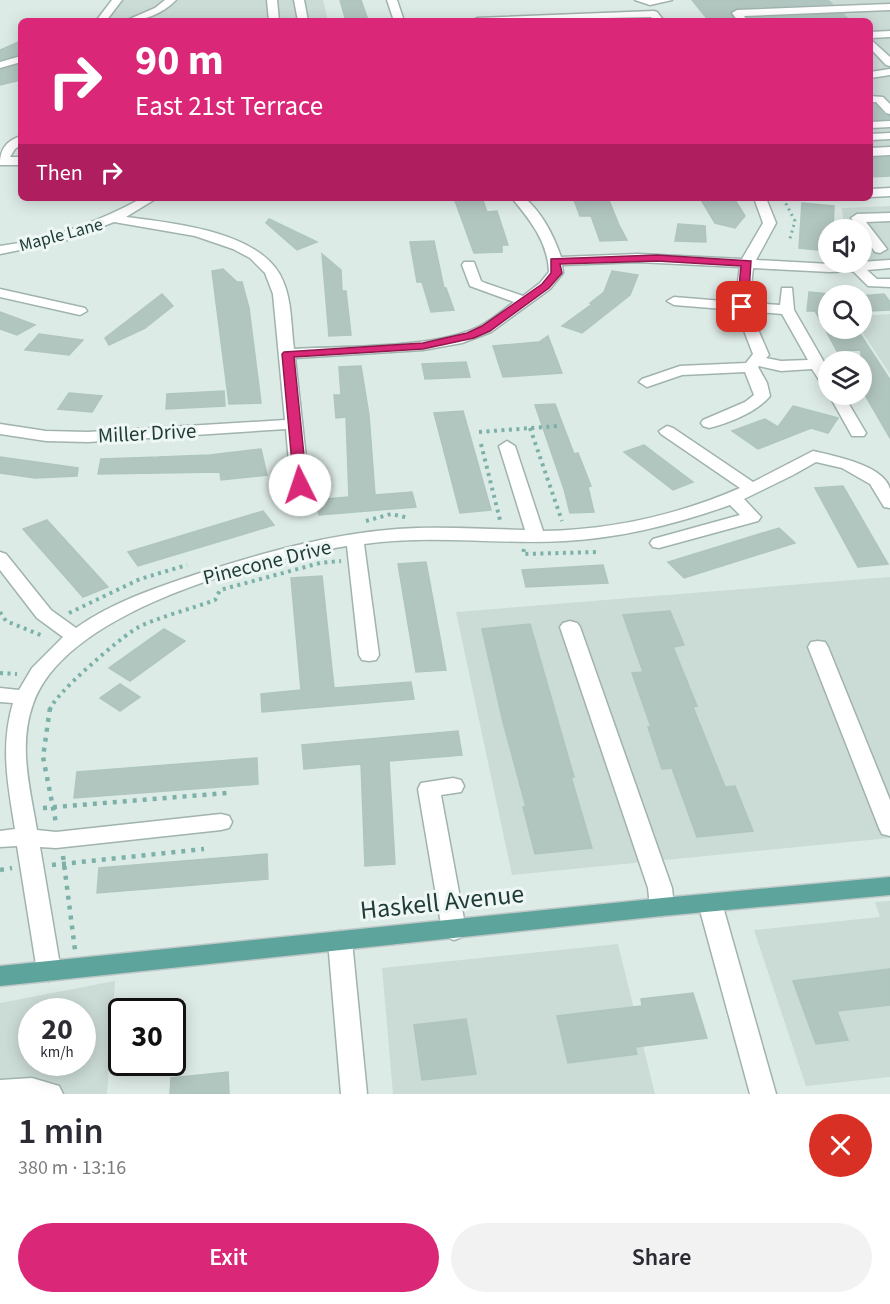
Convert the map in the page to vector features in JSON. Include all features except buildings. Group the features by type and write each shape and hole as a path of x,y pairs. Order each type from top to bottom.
{"main road":[{"name":"Haskell Avenue","path":"0,976 662,907 890,886"}],"street":[{"path":"103,18 117,0"},
{"path":"138,18 158,10 171,0"},
{"path":"272,0 274,18"},
{"path":"299,0 302,18"},
{"path":"392,0 398,18"},
{"path":"640,0 650,2 667,0"},
{"path":"740,18 736,13 890,7"},
{"path":"613,18 656,17"},
{"path":"873,35 888,36"},
{"path":"873,45 890,63"},
{"path":"0,65 18,60"},
{"path":"873,75 890,72"},
{"path":"873,99 879,99 890,111 873,112"},
{"path":"873,124 890,124"},
{"path":"873,137 890,136"},
{"path":"1,161 10,147 18,142"},
{"path":"873,152 890,151"},
{"path":"1,161 18,161"},
{"path":"873,193 890,192"},
{"name":"Maple Lane","path":"0,250 61,238 116,219 146,201"},
{"path":"288,354 423,346 449,342 486,329 552,280 556,273 555,261 538,218 521,201"},
{"path":"753,364 761,355 742,307 745,269 753,254 753,245 770,223 761,201"},
{"path":"880,249 857,218 890,217"},
{"path":"116,219 185,230 214,238 242,250 270,269 279,286 288,354 300,485"},
{"path":"555,261 657,258 818,267"},
{"path":"872,265 890,264"},
{"path":"470,265 475,283 525,301"},
{"path":"863,273 873,283 890,283"},
{"path":"647,382 680,371 753,364 781,366 817,364 787,310 787,291"},
{"path":"0,293 80,311"},
{"path":"674,302 787,310"},
{"path":"709,423 751,405 762,396 753,364"},
{"path":"841,405 858,433"},
{"name":"Miller Drive","path":"0,429 46,436 88,437 295,424"},
{"path":"667,431 752,489"},
{"path":"507,446 536,536"},
{"name":"Pinecone Drive","path":"49,971 14,747 17,722 26,697 38,675 71,641 102,620 166,590 228,569 355,541 424,533 565,535 643,524 752,489 782,475 813,456 848,464 877,481 890,503"},
{"path":"659,543 752,518 732,497"},
{"path":"355,541 369,655"},
{"path":"0,558 44,614 71,641"},
{"path":"570,627 660,888 662,907"},
{"path":"818,647 890,828"},
{"path":"0,695 26,697"},
{"path":"453,786 429,789 454,930"},
{"path":"0,839 27,837 61,839 221,822"},
{"path":"710,903 763,1094"},
{"path":"340,941 354,1094"},
{"path":"2,1093 34,1089 44,1090 50,1094"}],"path":[{"path":"785,201 795,221 789,242"},
{"path":"479,432 558,426"},
{"path":"530,428 565,535"},
{"path":"74,968 76,943 61,839 52,807 44,757 51,704 80,675 137,628 215,600 220,590 320,563 346,560"},
{"path":"0,612 6,621 71,641"},
{"path":"0,673 20,674"},
{"path":"23,809 227,793"},
{"path":"0,870 204,849"}],"shaded area":[{"path":"123,0 323,0 327,18 108,18"},
{"path":"837,0 890,0 890,160 873,161 873,18 727,18 717,6"},
{"path":"890,206 890,260 872,261 872,219 843,219 842,208"},
{"path":"890,314 890,374 867,339 872,339 872,315"},
{"path":"890,577 890,838 512,875 456,612"},
{"path":"890,901 890,1077 806,1086 754,930 880,917 875,902"},
{"path":"618,944 655,1094 393,1094 382,968"},
{"path":"115,981 114,998 108,998 107,1094 0,1094 0,1003 18,1000 18,1076 96,1076 96,998 26,998"}],"route":[{"path":"300,485 288,354 423,346 470,336 486,329 552,280 557,269 555,261 676,258 748,263 745,269 742,307"}]}
